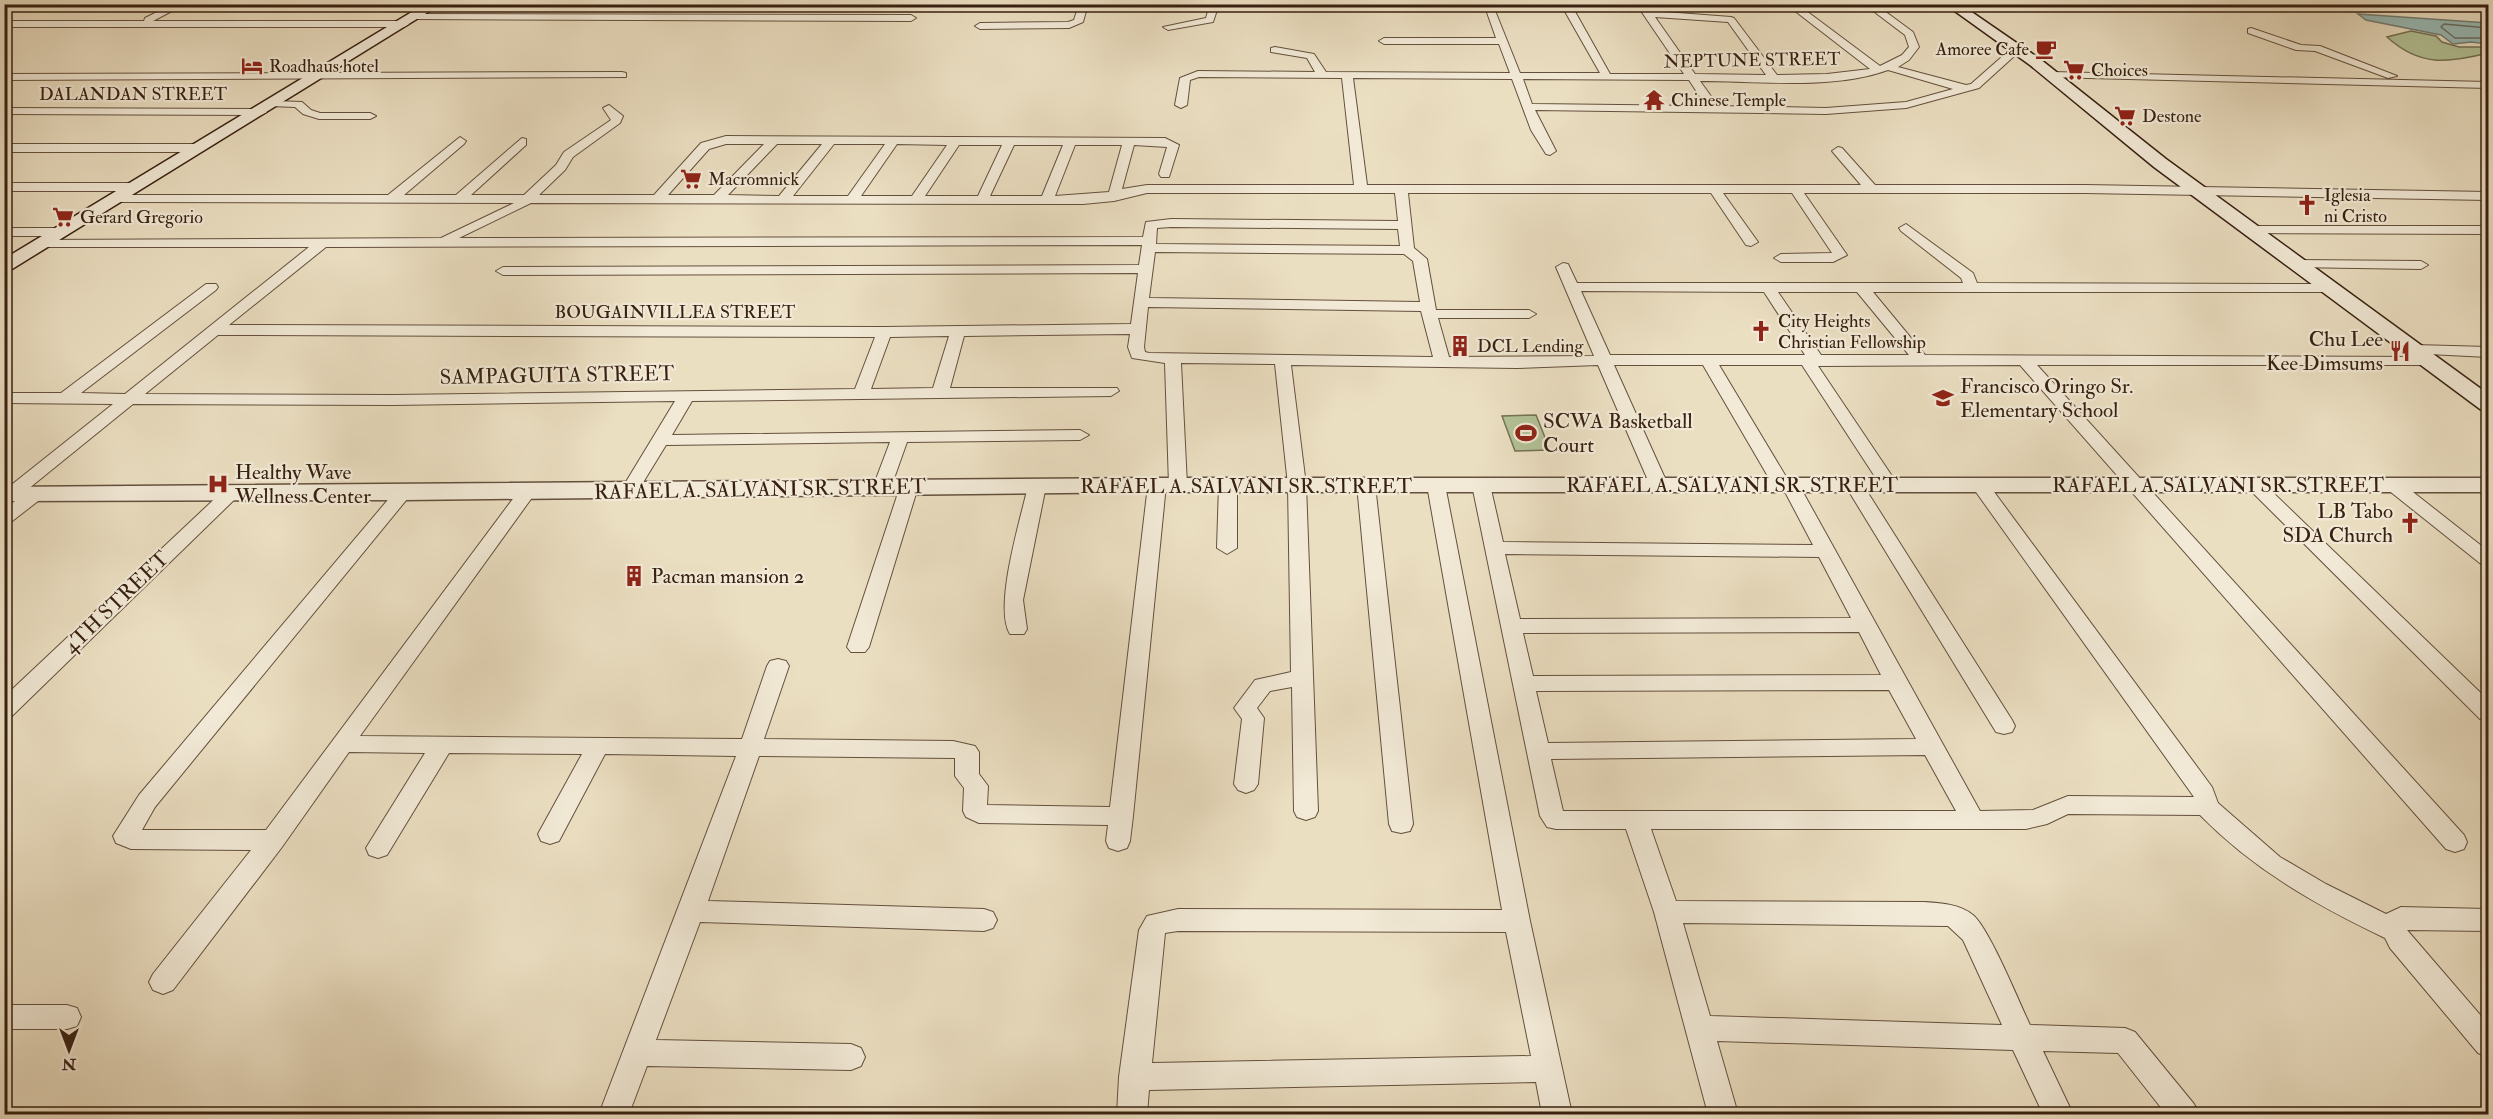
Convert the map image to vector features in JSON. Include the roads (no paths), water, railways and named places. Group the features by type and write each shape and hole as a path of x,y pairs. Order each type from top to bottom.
{"main road":[{"path":"4,268 435,4"},
{"path":"1951,4 2052,75 2249,230 2488,404"}],"street":[{"path":"20,6 125,4"},
{"path":"141,23 181,4"},
{"path":"249,4 364,5"},
{"path":"980,26 1070,25 1078,22 1084,4"},
{"path":"1168,27 1210,20 1215,4"},
{"path":"1719,4 1774,78"},
{"path":"1790,4 1883,69 1967,89"},
{"name":"NEPTUNE STREET","path":"1180,105 1185,78 1193,74 1691,78 1839,76 1883,69 1910,53 1914,47 1913,38 1868,4"},
{"path":"332,24 364,5"},
{"path":"1550,151 1540,136 1527,107 1488,5 1641,5 1650,14 1714,109"},
{"path":"1566,5 1606,77"},
{"path":"747,18 756,6"},
{"path":"859,17 868,6"},
{"path":"1650,14 1715,16 1731,20"},
{"path":"602,28 615,18"},
{"path":"4,24 332,24 410,20 911,18"},
{"path":"2251,31 2300,48 2316,48 2409,82"},
{"path":"1384,41 1503,41"},
{"path":"1527,107 1867,108 1924,102 1967,89 1987,78 2017,49"},
{"path":"1275,50 1310,56 1322,74"},
{"path":"4,77 622,75"},
{"path":"1347,75 1361,189"},
{"path":"2052,75 2488,85"},
{"name":"DALANDAN STREET","path":"4,111 268,108 298,104 307,112 319,116 370,116"},
{"path":"437,242 517,207 529,199 561,167 568,155 616,121 617,116 609,108"},
{"path":"718,199 774,140"},
{"path":"783,199 831,140"},
{"path":"852,199 894,140"},
{"path":"391,200 460,141"},
{"path":"658,199 709,143 720,141 1165,142 1173,145 1166,174"},
{"path":"916,199 955,141"},
{"path":"982,200 1010,141"},
{"path":"1047,200 1071,141"},
{"path":"1114,197 1129,141"},
{"path":"459,199 522,142"},
{"path":"4,148 200,148"},
{"path":"1838,151 1872,190"},
{"path":"4,187 136,187"},
{"path":"118,198 1098,200 1148,189 2196,190 2488,196"},
{"path":"1401,189 1407,250"},
{"path":"1715,190 1751,242"},
{"path":"1781,258 1833,258 1840,255 1796,190"},
{"path":"1404,225 1159,223 1149,228 1142,302 1136,328 1136,352 1140,356 1173,359 1442,360 1517,363 1603,360 2024,360 2422,355 2488,352"},
{"path":"1906,228 1968,276 1971,286"},
{"path":"2249,230 2488,230"},
{"path":"4,232 63,232"},
{"path":"8,494 323,242"},
{"path":"588,271 618,242"},
{"path":"44,243 1149,244 1407,250 1420,259 1429,310 1442,360"},
{"path":"2297,264 2421,265"},
{"path":"1563,267 1659,485"},
{"path":"503,271 1146,269"},
{"path":"65,398 211,287"},
{"path":"1573,287 2330,288"},
{"path":"1768,287 1889,485"},
{"path":"1861,287 1920,359"},
{"path":"1142,302 1529,314"},
{"name":"BOUGAINVILLEA STREET","path":"213,330 884,332 1136,328"},
{"path":"940,393 958,331"},
{"path":"861,394 884,332"},
{"path":"1118,841 1139,631 1167,485 1173,359"},
{"path":"1282,360 1297,485 1305,811"},
{"path":"2024,360 2454,842"},
{"path":"1709,361 1825,551 1973,820"},
{"name":"SAMPAGUITA STREET","path":"4,398 393,400 1111,391"},
{"path":"630,490 687,395"},
{"path":"658,440 1080,435"},
{"path":"882,487 900,438"},
{"name":"RAFAEL A. SALVANI SR. STREET","path":"8,494 403,494 1167,485 2488,484"},
{"path":"1227,548 1228,485"},
{"path":"1365,485 1401,824"},
{"path":"1436,485 1517,921 1557,1114"},
{"path":"1481,485 1537,751 1552,816 1556,820 2042,819 2058,807 2068,805 2206,806 2227,828 2272,867 2331,900 2394,930"},
{"path":"1854,485 2004,726"},
{"path":"1980,485 2204,793 2208,800 2206,806"},
{"path":"2255,485 2488,713"},
{"path":"2392,485 2488,560"},
{"path":"1017,629 1013,600 1037,486"},
{"path":"858,648 909,487"},
{"path":"163,982 273,840 527,492"},
{"path":"4,518 36,494"},
{"path":"273,840 148,840 131,839 125,836 147,801 403,494"},
{"name":"4TH STREET","path":"4,710 229,495"},
{"path":"1495,548 1825,551"},
{"path":"1510,626 1866,625"},
{"path":"614,1114 692,911 778,666"},
{"path":"1245,784 1253,718 1245,708 1263,685 1276,680 1302,677"},
{"path":"1522,684 1896,682"},
{"path":"344,744 961,749 967,752 967,776 976,786 975,812 980,814 1121,816"},
{"path":"378,848 442,745"},
{"path":"550,834 598,746"},
{"path":"1537,751 1932,747"},
{"path":"1635,819 1667,912 1723,1114"},
{"path":"692,911 984,920"},
{"path":"1667,912 1950,914 1967,923 1973,934 2058,1114"},
{"path":"2488,920 2401,918 2395,922 2394,930 2399,940 2488,1044"},
{"path":"1132,1114 1134,1077 1152,930 1156,924 1178,920 1517,921"},
{"path":"4,1017 67,1017"},
{"path":"1700,1028 2021,1036 2125,1041 2184,1114"},
{"path":"638,1053 851,1057"},
{"path":"1134,1077 1549,1069"}],"water":[{"path":"2358,14 2488,23 2488,44 2471,42 2453,44 2441,35 2366,20"}],"place":[{"name":"Amoree Cafe","path":"2046,49"},
{"name":"Roadhaus hotel","path":"252,66"},
{"name":"Choices","path":"2074,70"},
{"name":"Chinese Temple","path":"1654,100"},
{"name":"Destone","path":"2125,116"},
{"name":"Macromnick","path":"691,179"},
{"name":"Iglesia ni Cristo","path":"2307,205"},
{"name":"Gerard Gregorio","path":"63,217"},
{"name":"City Heights Christian Fellowship","path":"1761,331"},
{"name":"DCL Lending","path":"1460,346"},
{"name":"Chu Lee Kee Dimsums","path":"2400,351"},
{"name":"Francisco Oringo Sr. Elementary School","path":"1943,398"},
{"name":"SCWA Basketball Court","path":"1526,433"},
{"name":"Healthy Wave Wellness Center","path":"218,484"},
{"name":"LB Tabo SDA Church","path":"2410,523"},
{"name":"Pacman mansion 2","path":"634,576"}]}
